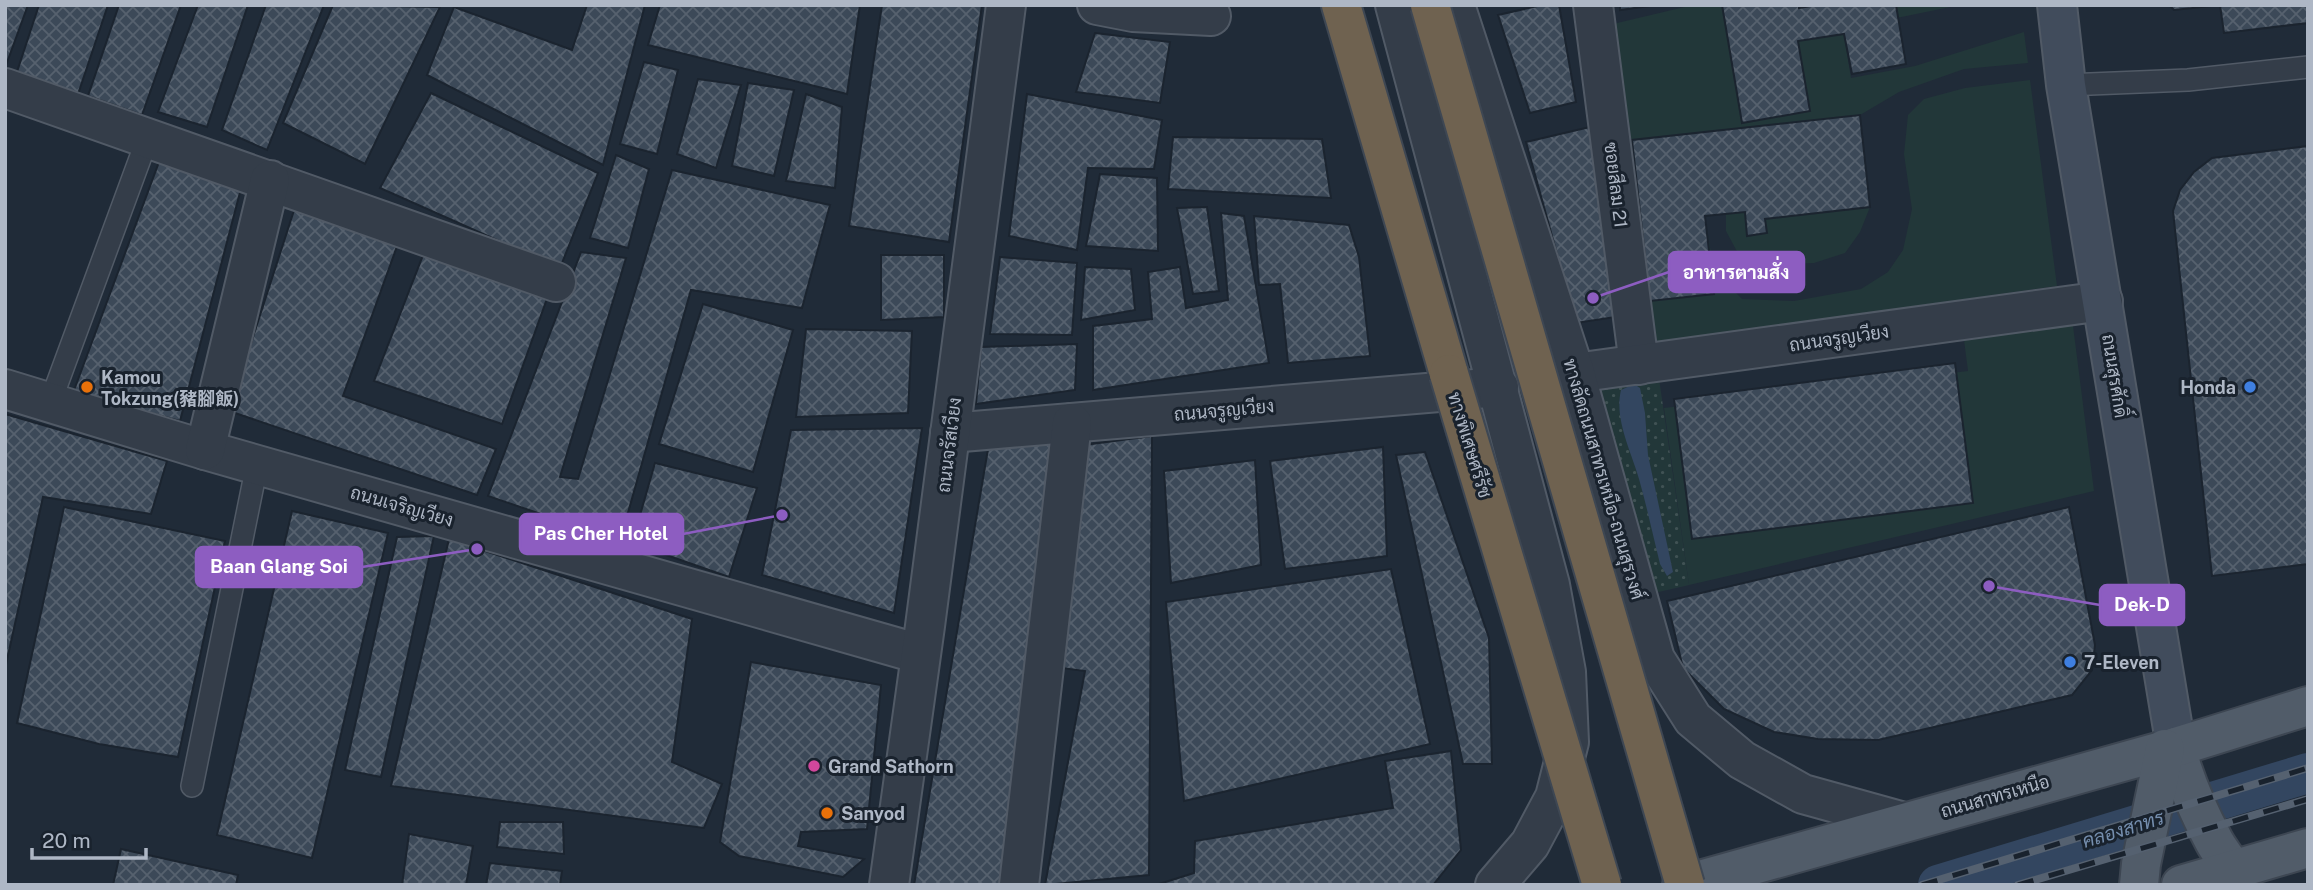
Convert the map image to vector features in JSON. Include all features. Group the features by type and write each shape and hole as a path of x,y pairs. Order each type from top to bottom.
{"highway":[{"name":"ทางพิเศษศรีรัช","path":"1341,5 1602,885"},
{"path":"1430,5 1683,885"}],"main road":[{"name":"ถนนสุรศักดิ์","path":"2057,5 2066,85 2104,301 2171,763"},
{"name":"ถนนสาทรเหนือ","path":"1683,885 1904,821 2171,763 2308,706"},
{"path":"2171,763 2228,866"},
{"path":"2140,875 2171,763"},
{"path":"2181,885 2228,866 2308,848"}],"street":[{"name":"ถนนจรัสเวียง","path":"889,885 1006,5"},
{"path":"1097,5 1133,12 1211,16"},
{"path":"1395,5 1550,585 1566,672 1569,742 1555,797 1530,844 1495,885"},
{"name":"ทางลัดถนนสาทรเหนือ-ถนนสุรวงศ์","path":"1455,5 1575,373 1656,659 1693,719 1742,760 1803,794 1904,821"},
{"name":"ซอยสีลม 21","path":"1593,5 1639,365"},
{"path":"5,88 556,282"},
{"path":"205,450 270,180"},
{"name":"ถนนจรูญเวียง","path":"1575,373 2104,301"},
{"name":"ถนนจรูญเวียง","path":"950,433 1499,387"},
{"name":"ถนนเจริญเวียง","path":"5,389 205,450 920,654"},
{"path":"1019,885 1072,423"},
{"path":"1550,585 1568,594 1582,596 1612,584 1628,563"}],"lane":[{"path":"2066,85 2188,80 2308,67"},
{"path":"50,403 148,137"},
{"path":"191,786 257,465"}],"green space":[{"path":"1693,5 1960,5 1843,29 1851,78 1915,66 2024,32 2028,63 1964,69 1899,92 1860,115 1691,133 1714,271 1742,299 1794,301 1861,289 1888,272 1903,250 1912,209 1904,154 1908,115 1924,99 1965,88 2030,80 2057,286 1650,344 1613,24"},
{"path":"1870,207 1860,232 1845,253 1814,263 1769,265 1740,257 1726,231 1726,214 1745,212 1748,236 1767,233 1765,219"},
{"path":"2072,318 2094,491 1689,585 1664,408 1968,371 1963,332"},
{"path":"1658,372 1689,585 1654,593 1596,384"}],"water":[{"path":"1634,384 1640,388 1648,455 1673,572 1667,576 1660,564 1622,424 1619,401 1621,390"}],"building":[{"path":"5,5 28,5 5,68"},
{"path":"39,5 108,5 74,106 13,84"},
{"path":"119,5 181,5 142,115 88,96"},
{"path":"198,5 248,5 207,127 158,112"},
{"path":"266,5 324,5 267,150 222,130"},
{"path":"333,5 440,7 365,164 283,123"},
{"path":"587,5 645,5 603,165 427,75 454,7 572,50"},
{"path":"660,5 860,5 847,94 648,45"},
{"path":"882,5 982,5 949,242 849,226"},
{"path":"1542,5 1559,5 1576,102 1530,113 1498,15"},
{"path":"1620,5 1657,5 1620,10"},
{"path":"1722,5 1799,5 1799,8 1816,5 1896,5 1906,64 1852,74 1844,34 1798,41 1810,111 1742,123"},
{"path":"2169,5 2220,5 2174,10"},
{"path":"2220,5 2308,5 2308,23 2224,33"},
{"path":"1095,33 1170,42 1160,103 1076,92"},
{"path":"644,62 678,70 657,154 620,144"},
{"path":"698,79 741,85 716,168 677,154"},
{"path":"748,83 794,90 774,176 732,166"},
{"path":"431,93 598,173 560,268 380,188"},
{"path":"806,94 842,107 835,188 786,181"},
{"path":"1027,94 1162,120 1154,169 1088,168 1077,250 1009,236"},
{"path":"1860,115 1870,207 1765,219 1767,233 1747,236 1745,212 1705,216 1714,294 1650,301 1632,140"},
{"path":"1590,127 1622,316 1576,323 1526,142"},
{"path":"1173,137 1322,139 1331,198 1168,189"},
{"name":"Honda","path":"2308,146 2308,564 2212,576 2173,211 2180,190 2194,172 2212,158"},
{"path":"162,154 243,181 180,421 73,393"},
{"path":"616,155 649,169 628,248 590,238"},
{"path":"672,170 830,205 802,308 691,290 620,541 488,496 581,252 626,258 560,477 578,479"},
{"path":"1100,174 1157,178 1158,251 1086,246"},
{"path":"298,198 400,238 343,396 496,449 477,495 229,411"},
{"path":"1207,207 1219,291 1193,294 1177,208"},
{"path":"1221,213 1244,216 1269,363 1093,390 1093,326 1152,319 1148,272 1180,267 1186,308 1228,300"},
{"path":"1254,216 1349,225 1359,257 1370,356 1288,363 1280,284 1259,285"},
{"path":"427,245 549,293 502,424 374,381"},
{"path":"881,255 944,255 944,317 881,320"},
{"path":"1000,257 1077,263 1072,335 990,334"},
{"path":"1085,267 1131,269 1135,310 1081,320"},
{"path":"703,304 793,330 753,472 659,444"},
{"path":"806,329 912,331 908,413 796,417"},
{"path":"1077,344 1075,390 976,404 981,347"},
{"path":"1955,363 1973,503 1692,539 1674,399"},
{"path":"5,414 167,461 151,514 43,497 5,669"},
{"path":"922,428 894,613 762,575 791,430"},
{"path":"1152,436 1149,875 1045,885 1085,671 1054,667 1084,445"},
{"path":"1059,437 1002,885 914,885 988,449"},
{"path":"1383,447 1387,556 1285,569 1270,461"},
{"path":"1425,452 1489,638 1492,764 1463,764 1396,455"},
{"path":"1255,460 1261,565 1171,583 1164,471"},
{"path":"655,463 757,488 729,577 632,543"},
{"path":"64,507 225,541 178,757 99,744 17,723"},
{"path":"2069,507 2095,645 2092,670 2072,695 1878,740 1818,739 1774,732 1724,709 1683,668 1667,601"},
{"path":"292,511 388,533 312,858 217,835"},
{"path":"434,536 381,777 345,770 397,537"},
{"path":"449,539 692,619 672,762 722,784 704,828 391,786"},
{"path":"1391,569 1430,744 1184,801 1166,602"},
{"path":"751,662 881,685 867,829 801,832 798,846 864,859 843,877 739,856 720,842"},
{"path":"1451,751 1461,850 1433,885 1156,885 1194,873 1195,841 1393,808 1385,761"},
{"path":"500,822 563,822 564,854 497,847"},
{"path":"409,834 473,846 466,885 402,885"},
{"path":"121,849 238,875 236,885 113,885"},
{"path":"490,863 562,871 560,885 486,885"}],"waterway":[{"name":"คลองสาทร","path":"1938,885 2308,773"}],"railway":[{"path":"1922,885 2308,768"},
{"path":"2018,885 2308,799"}],"place":[{"name":"อาหารตามสั่ง","path":"1593,298"},
{"name":"Kamou Tokzung(豬腳飯)","path":"87,387"},
{"name":"Honda","path":"2250,387"},
{"name":"Pas Cher Hotel","path":"782,515"},
{"name":"Baan Glang Soi","path":"477,549"},
{"name":"Dek-D","path":"1989,586"},
{"name":"7-Eleven","path":"2070,662"},
{"name":"Grand Sathorn","path":"814,766"},
{"name":"Sanyod","path":"827,813"}]}
